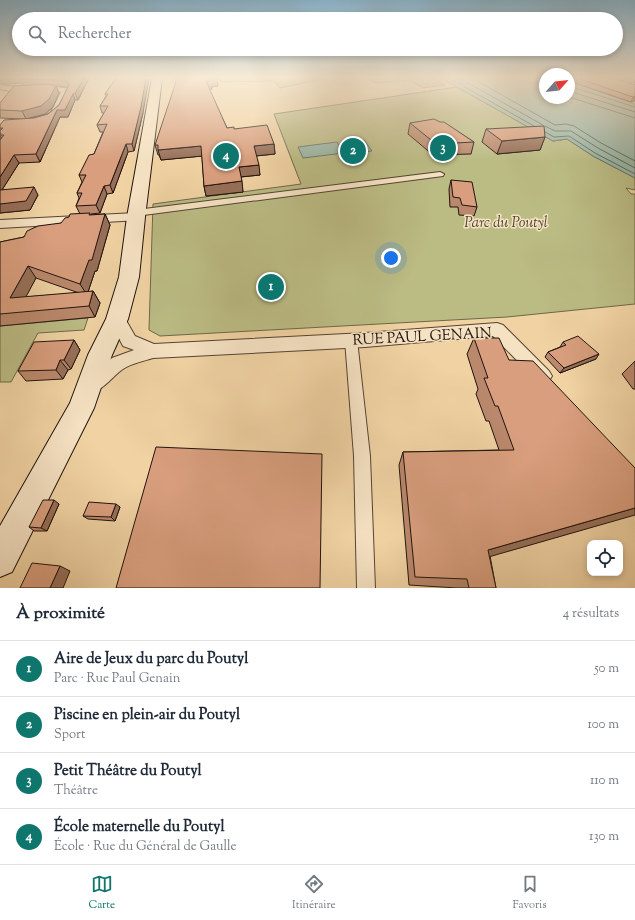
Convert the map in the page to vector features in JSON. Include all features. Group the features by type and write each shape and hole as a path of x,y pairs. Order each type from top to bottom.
{"main road":[{"path":"0,560 81,408 100,355 117,319 129,277 136,215 153,105"}],"street":[{"path":"39,120 48,118 54,114 58,105"},
{"path":"0,224 136,215 440,174"},
{"name":"RUE PAUL GENAIN","path":"117,319 129,341 153,351"},
{"name":"RUE PAUL GENAIN","path":"90,386 118,363 153,351 351,340 497,329 556,389"},
{"path":"351,340 362,456 366,588"}],"green space":[{"name":"Parc du Poutyl","path":"332,105 490,105 553,141 567,139 593,156 635,178 635,190 626,188 631,194 635,194 635,304 507,317 160,336 149,330 153,204 301,184 274,114"},
{"path":"88,318 84,330 38,333 11,382 0,382 0,326"}],"water":[{"path":"490,105 635,105 635,178 593,156 567,139 553,141"},
{"path":"364,140 372,151 352,153 345,142"},
{"path":"337,142 344,153 303,158 298,147"}],"building":[{"path":"0,105 42,105 22,111 0,110"},
{"path":"58,105 67,105 65,110 57,110 36,154 14,155 0,177 0,140 4,135 0,135 0,131 3,128 0,128 0,125 4,120 34,118 48,114"},
{"path":"141,105 132,144 126,144 110,185 104,186 96,205 76,206 82,193 77,193 86,175 79,175 89,155 94,154 107,124 97,125 108,106 100,106"},
{"path":"168,105 217,105 227,128 234,127 234,129 267,125 274,144 254,146 259,165 239,167 242,181 204,186 201,146 158,150 158,145 155,145"},
{"path":"434,119 444,122 474,142 436,144 410,123"},
{"path":"544,126 545,137 502,141 486,129"},
{"path":"451,180 472,182 477,207 462,205 460,198 453,197"},
{"path":"34,187 26,201 0,204 0,190"},
{"path":"90,213 89,215 105,214 92,260 89,260 80,284 28,266 10,298 93,291 89,306 0,314 0,242 24,237 27,231 38,226 61,223 65,218 69,217 70,214"},
{"path":"578,336 599,354 564,368 548,352 566,345 563,342"},
{"path":"474,338 499,338 509,360 533,361 635,468 635,508 488,550 496,588 469,588 467,579 415,577 403,452 514,450 498,406 495,406 484,378 488,378"},
{"path":"74,340 64,360 60,360 56,370 18,371 34,342"},
{"path":"156,447 322,454 320,588 116,588"},
{"path":"43,500 54,500 41,528 29,527"},
{"path":"89,502 116,504 111,517 83,516"},
{"path":"32,563 60,566 50,588 20,588"}],"place":[{"name":"Petit Théâtre du Poutyl","path":"443,148"},
{"name":"Piscine en plein-air du Poutyl","path":"353,151"},
{"name":"École maternelle du Poutyl","path":"226,156"},
{"name":"Aire de Jeux du parc du Poutyl","path":"271,287"}]}
